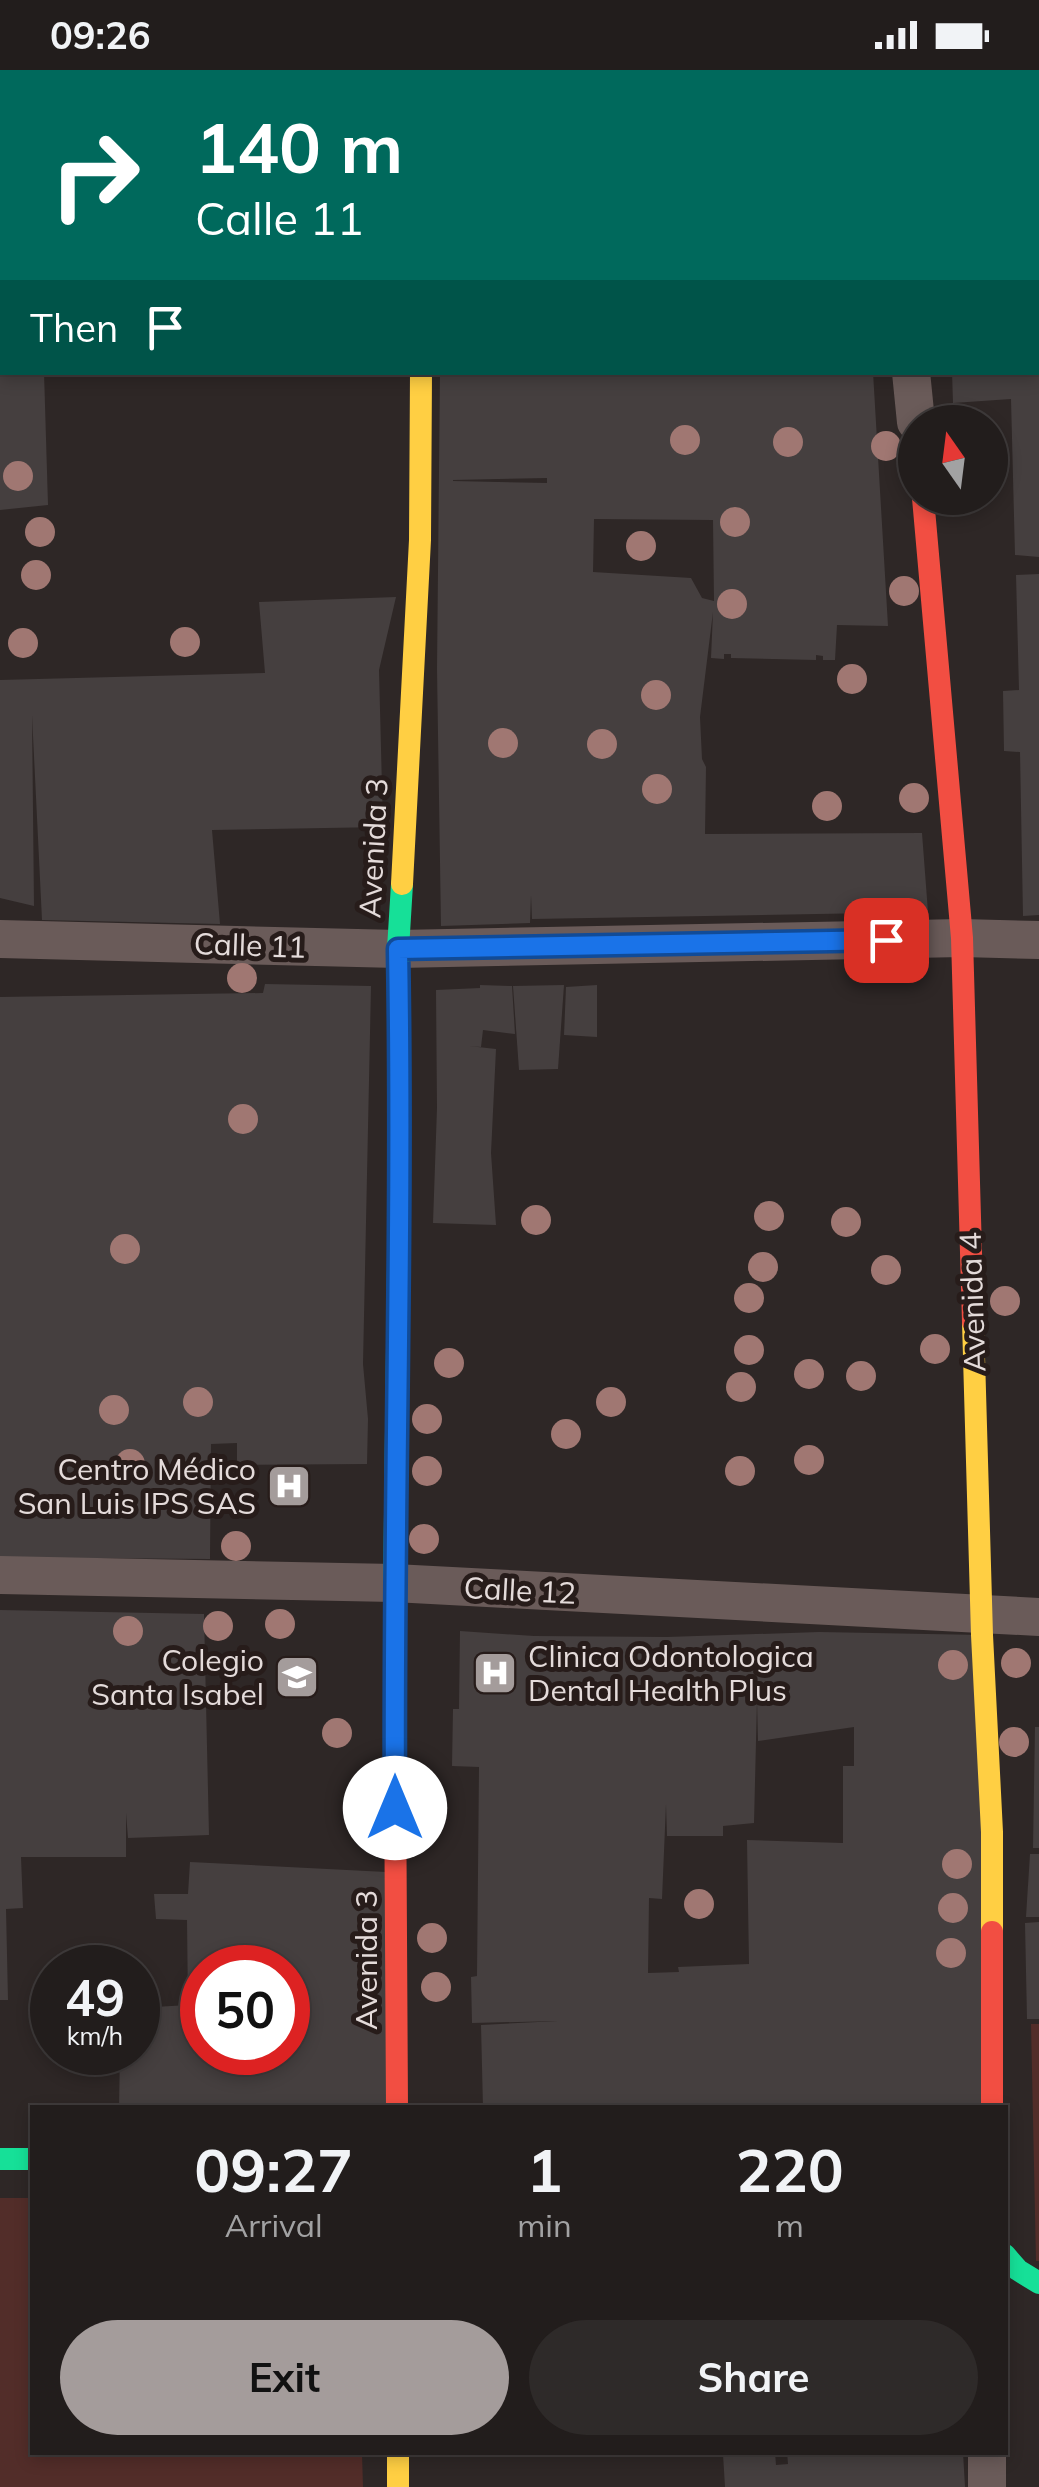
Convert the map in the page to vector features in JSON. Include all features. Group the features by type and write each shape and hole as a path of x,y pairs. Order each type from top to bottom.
{"main road":[{"name":"Avenida 3","path":"397,2105 394,1583 398,949 420,540 421,375"},
{"name":"Avenida 4","path":"924,515 962,938 992,1832 992,2105"},
{"path":"0,2159 30,2159"},
{"path":"1008,2258 1039,2284"},
{"path":"398,2455 398,2487"}],"street":[{"path":"912,375 915,405"},
{"name":"Calle 11","path":"0,939 398,949 962,938 1039,940"},
{"name":"Calle 12","path":"0,1575 394,1583 1039,1618"},
{"path":"986,2487 988,2455"}],"shaded area":[{"path":"1031,2024 1039,2024 1039,2261 1036,2261"},
{"path":"0,2198 30,2198 30,2455 362,2455 363,2487 0,2487"}],"building":[{"path":"0,375 44,375 48,505 0,510"},
{"path":"440,375 873,375 888,626 837,625 835,660 823,660 823,656 816,655 816,660 731,658 731,654 724,654 724,659 711,658 713,612 700,717 702,759 706,767 705,834 922,833 928,912 532,919 531,895 530,923 441,926 437,669","holes":["547,478 547,483 453,481 453,480","594,519 713,520 714,601 702,598 691,578 593,572"]},
{"path":"952,375 1039,375 1039,557 1015,555 1011,399 953,403"},
{"path":"1039,574 1039,915 1023,916 1020,752 1004,751 1003,691 1019,690 1016,575"},
{"path":"396,597 379,670 383,827 212,830 220,924 42,920 32,715 34,906 0,898 0,680 265,673 259,602"},
{"path":"265,984 371,986 363,1364 367,1464 237,1465 237,1443 211,1444 210,1559 90,1558 90,1568 0,1565 0,997 263,993"},
{"path":"564,985 558,1069 519,1070 513,986"},
{"path":"597,985 597,1037 564,1035 566,987"},
{"path":"512,986 515,1034 483,1030 481,1047 469,1046 496,1049 491,1153 496,1225 433,1223 436,990"},
{"path":"0,1610 204,1614 209,1835 128,1838 126,1813 126,1857 21,1857 23,1908 6,1909 8,2000 0,2000"},
{"path":"460,1631 534,1636 819,1632 982,1635 985,2105 483,2105 481,2025 558,2021 472,2023 471,1977 477,1976 479,1767 452,1766 453,1709 459,1709","holes":["757,1700 758,1741 854,1727 854,1766 843,1766 843,1843 747,1840 749,1964 678,1967 679,1972 648,1973 649,1898 662,1899 666,1804 667,1836 723,1836 723,1826 754,1823"]},
{"path":"1035,1727 1039,1727 1039,1848 1033,1848"},
{"path":"1030,1854 1039,1854 1039,1917 1026,1917"},
{"path":"190,1862 386,1872 387,2105 119,2105 120,2075 160,2075 160,2007 180,2005 180,2075 310,2075 310,1945 187,1945 187,1920 156,1919 154,1894 188,1894"},
{"path":"1039,1922 1039,2019 1027,2019 1025,1923"},
{"path":"723,2455 775,2455 776,2465 788,2464 787,2455 963,2455 965,2487 725,2487"}],"traffic: fast":[{"path":"394,1596 398,949 402,884"},
{"path":"0,2159 30,2159"},
{"path":"1008,2258 1039,2283"}],"traffic: slow":[{"path":"402,884 420,540 421,375"},
{"path":"973,1322 992,1832 992,1932"},
{"path":"398,2455 398,2487"}],"traffic: jam":[{"path":"925,515 962,938 973,1322"},
{"path":"394,1596 397,2105"},
{"path":"992,1932 992,2105"}],"place":[{"name":"Centro Médico San Luis IPS SAS","path":"289,1486"},
{"name":"Clinica Odontologica Dental Health Plus","path":"495,1673"},
{"name":"Colegio Santa Isabel","path":"297,1677"}],"route":[{"path":"395,1808 398,949 886,940"}]}
